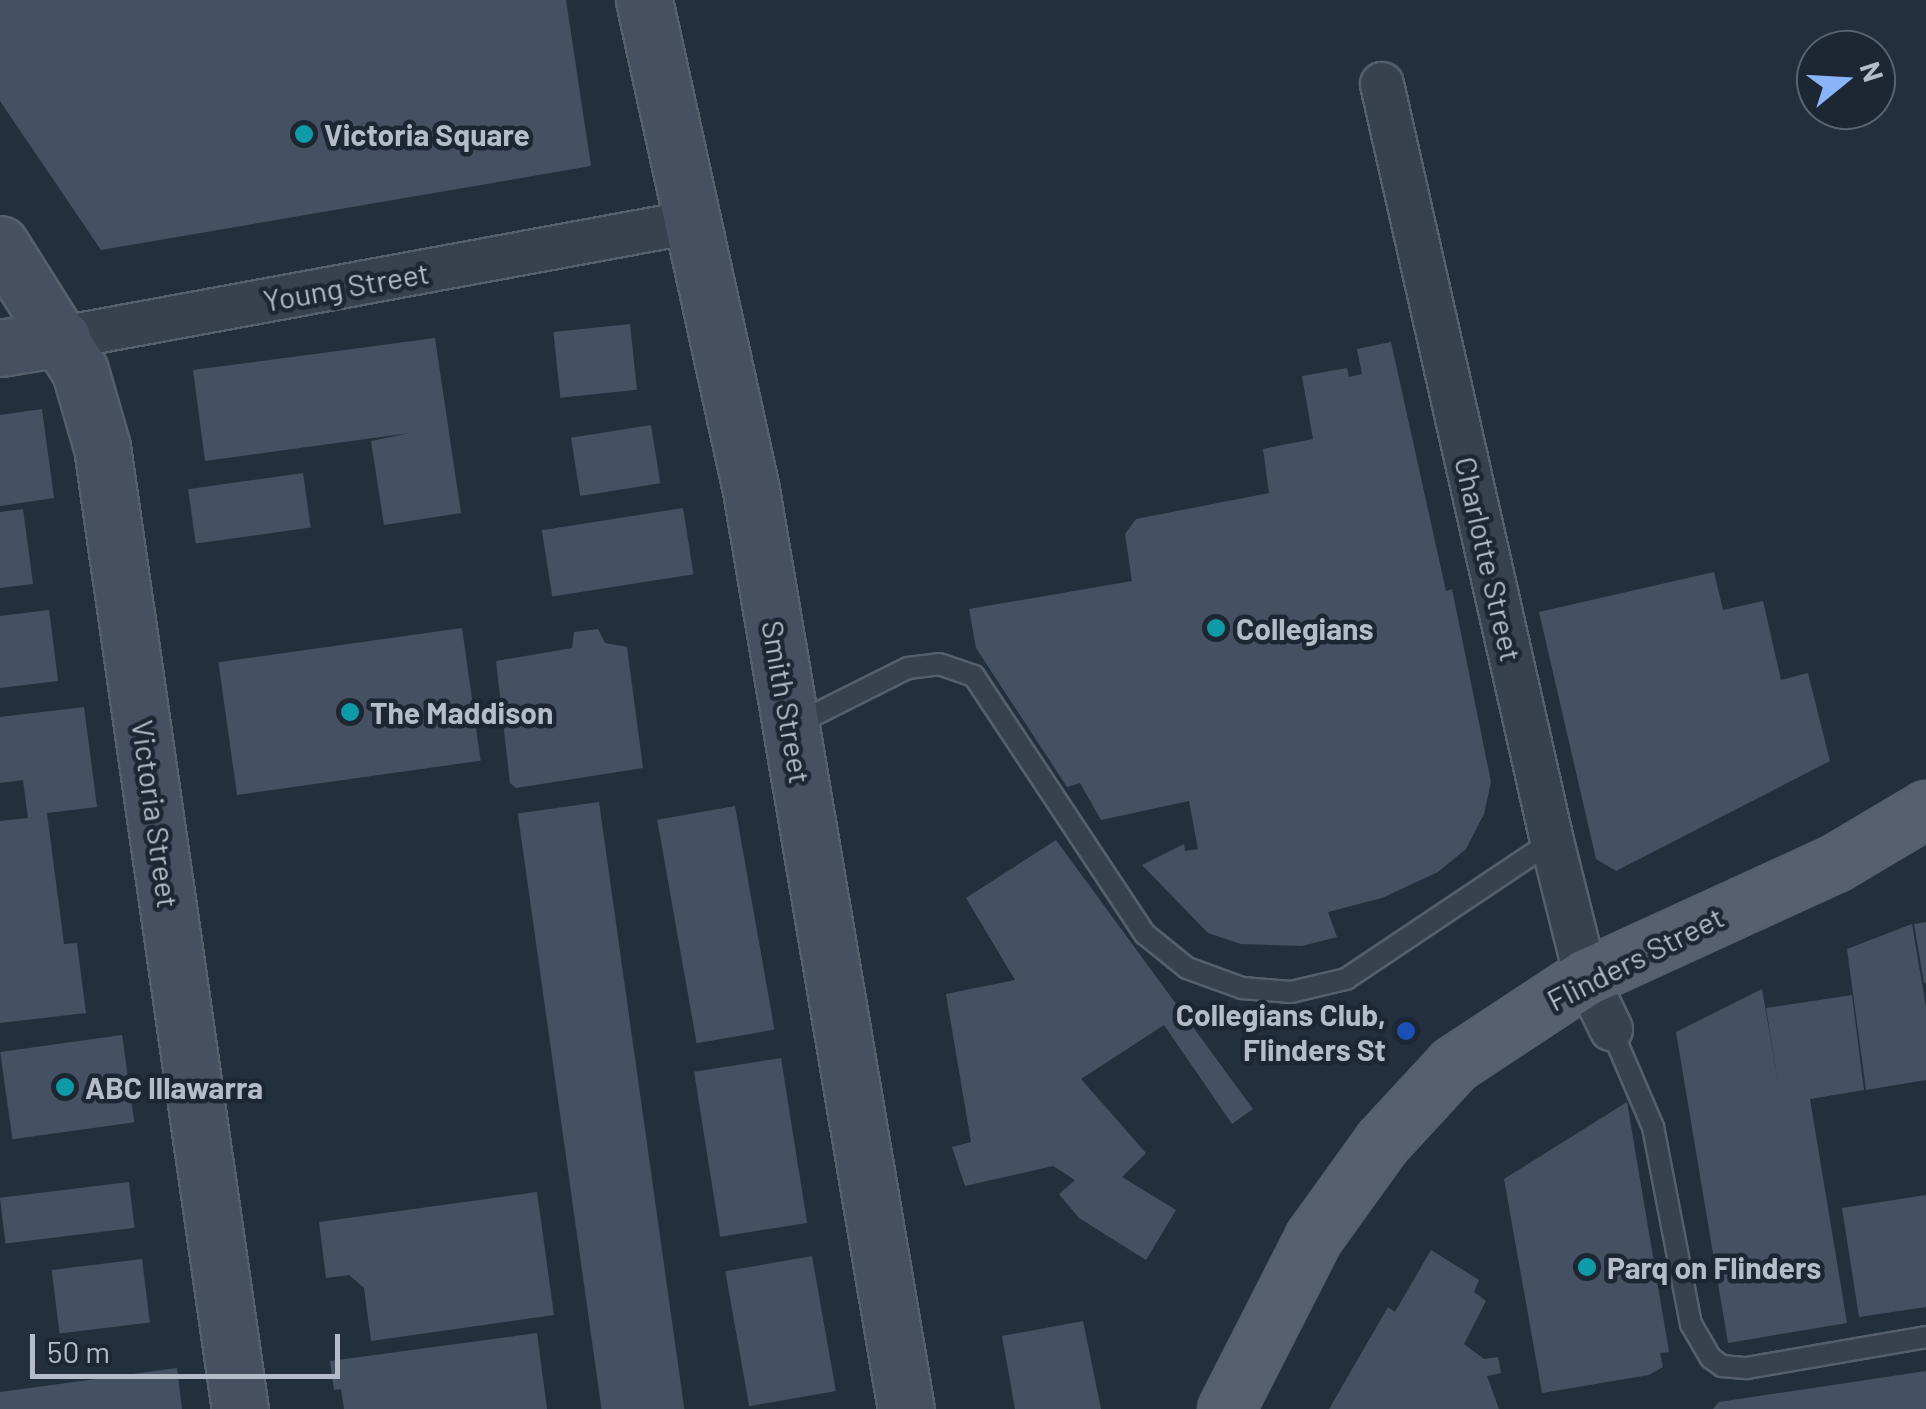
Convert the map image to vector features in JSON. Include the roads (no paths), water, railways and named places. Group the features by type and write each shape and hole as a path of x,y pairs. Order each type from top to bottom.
{"main road":[{"name":"Flinders Street","path":"1226,1409 1313,1238 1382,1142 1454,1064 1586,977 1835,863 1926,809"}],"street":[{"name":"Smith Street","path":"644,0 751,490 906,1409"},
{"name":"Charlotte Street","path":"1382,84 1552,841 1586,977 1611,1029"},
{"name":"Young Street","path":"0,348 692,222"},
{"name":"Victoria Street","path":"0,244 80,371 102,448 240,1409"}],"lane":[{"path":"792,727 908,668 939,664 974,676 1144,934 1187,968 1242,988 1291,992 1346,979 1552,841"},
{"path":"1611,1029 1653,1127 1691,1324 1711,1358 1722,1366 1747,1368 1926,1337"}],"place":[{"name":"Victoria Square","path":"304,134"},
{"name":"Collegians","path":"1216,628"},
{"name":"The Maddison","path":"350,712"},
{"name":"Collegians Club, Flinders St","path":"1406,1031"},
{"name":"ABC Illawarra","path":"65,1087"},
{"name":"Parq on Flinders","path":"1587,1267"}]}
